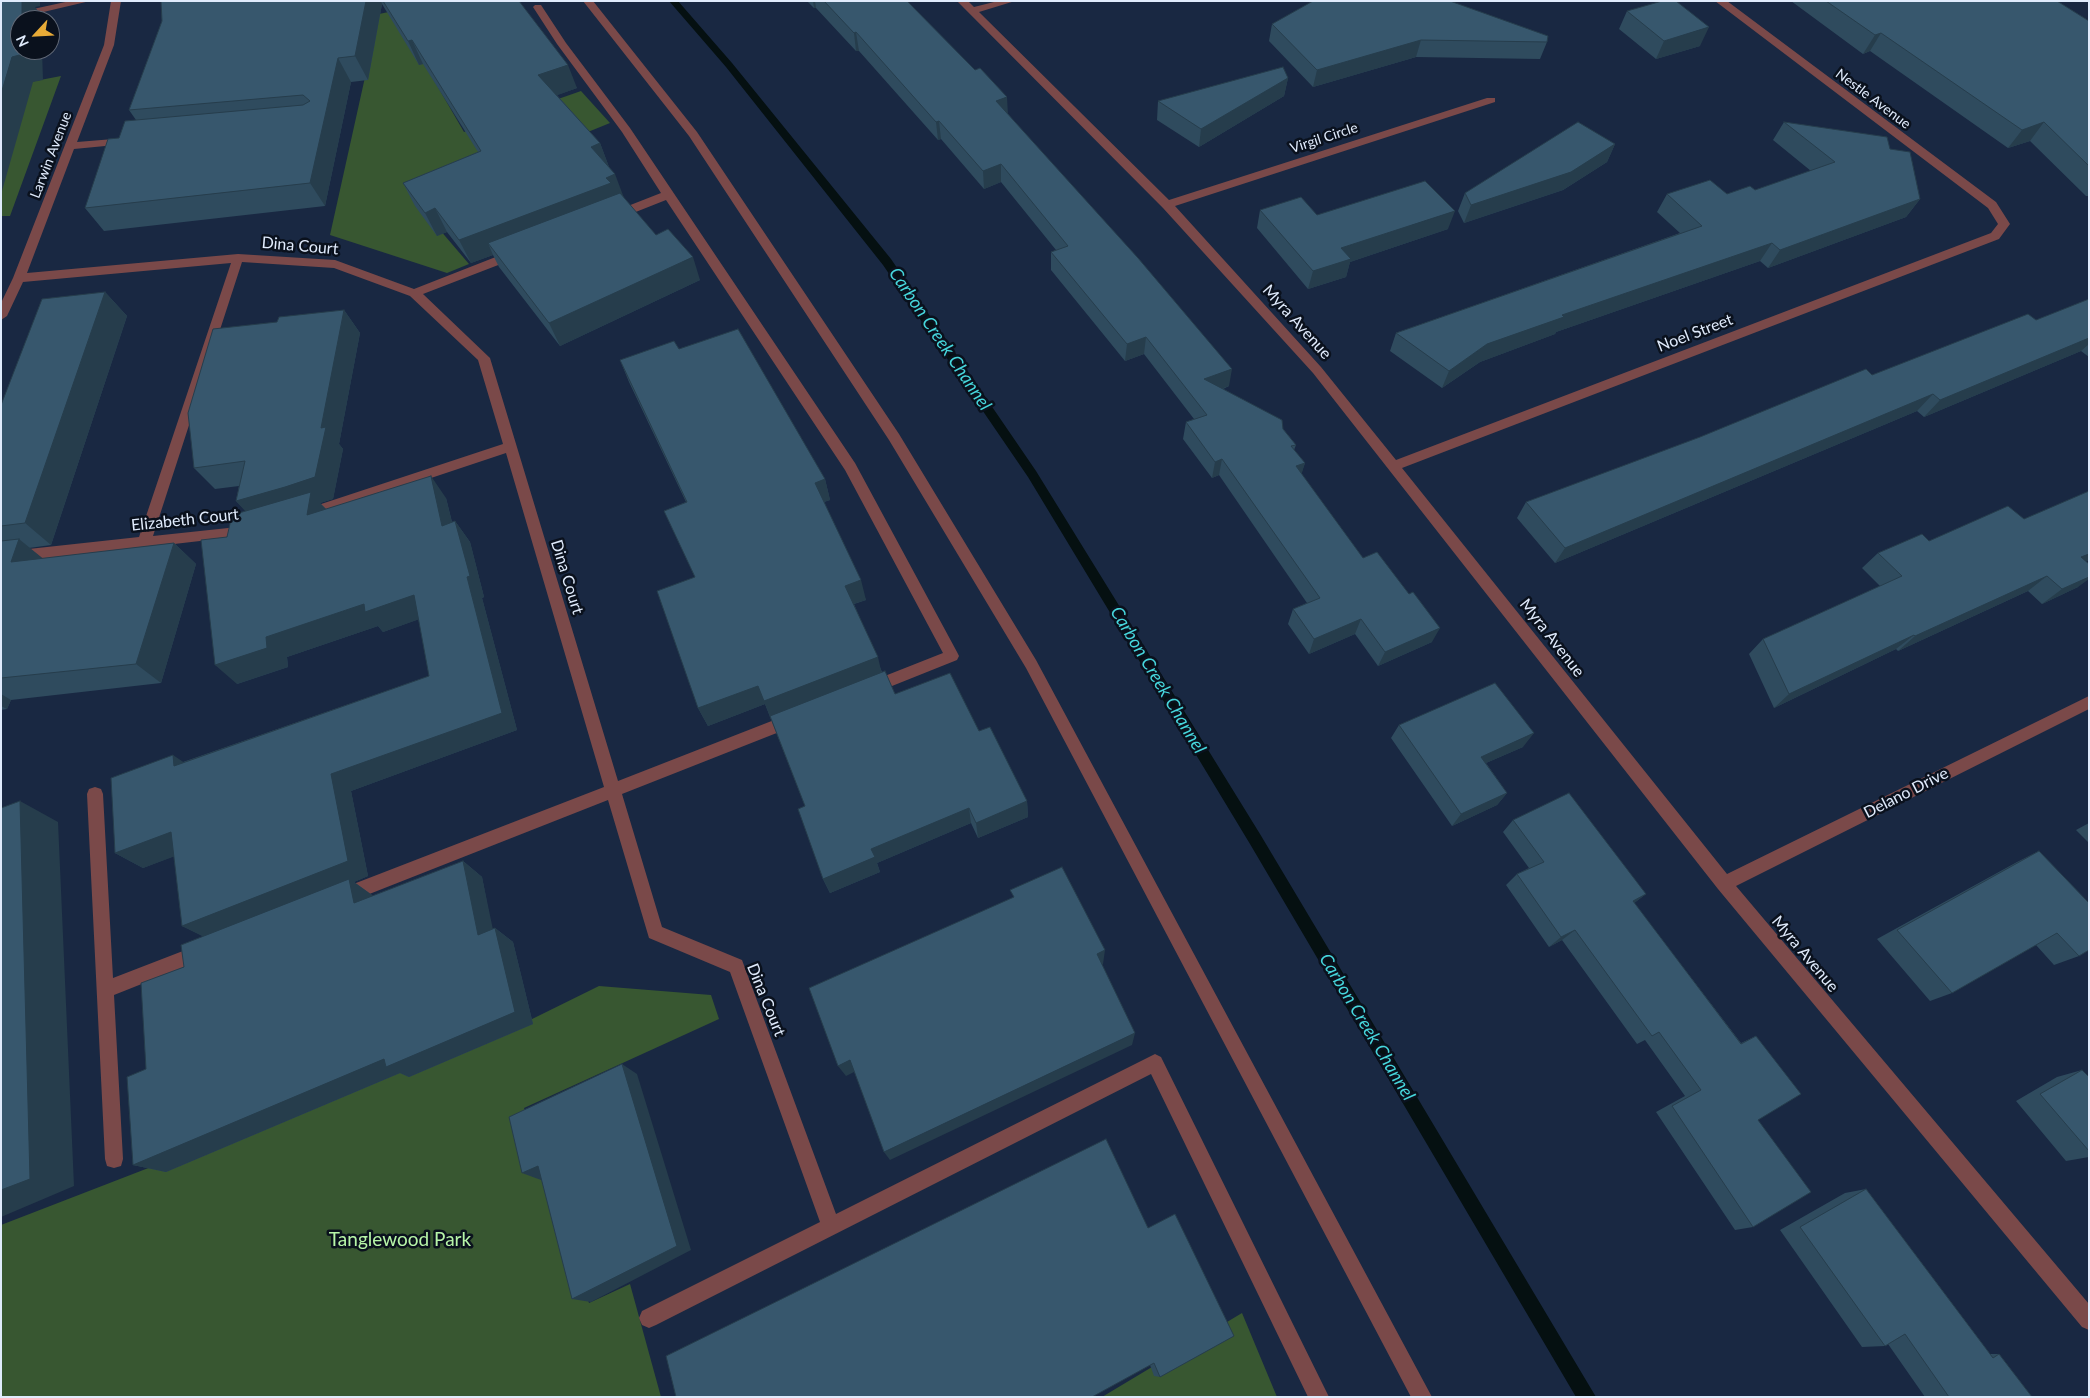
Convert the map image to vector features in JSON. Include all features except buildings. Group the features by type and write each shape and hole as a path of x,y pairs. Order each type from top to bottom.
{"street":[{"path":"1,19 85,1"},
{"name":"Larwin Avenue","path":"3,310 19,278 109,44 116,1"},
{"path":"588,1 693,134 894,437 1032,664 1422,1397"},
{"path":"967,6 1010,1"},
{"name":"Nestle Avenue","path":"1720,1 1992,205 2004,224"},
{"name":"Myra Avenue","path":"967,6 1167,205 1317,370 1724,884 2089,1320"},
{"path":"538,7 562,44 626,130 850,467 952,656 861,692"},
{"name":"Virgil Circle","path":"1167,205 1491,100"},
{"path":"70,146 140,140"},
{"path":"605,220 668,195"},
{"name":"Noel Street","path":"1394,466 1995,236 2004,224"},
{"path":"414,293 532,248"},
{"path":"144,542 238,258"},
{"name":"Dina Court","path":"19,278 238,258 335,264 414,293 484,358 655,932 736,966 831,1226"},
{"path":"295,518 510,447"},
{"name":"Elizabeth Court","path":"1,558 259,528"},
{"name":"Delano Drive","path":"1724,884 2089,702"},
{"path":"327,903 806,714"},
{"path":"95,794 114,1159"},
{"path":"105,990 216,946"},
{"path":"649,1318 1155,1063 1319,1397"}],"green space":[{"path":"441,1 413,44 464,132 581,91 610,123 416,202 469,264 447,273 330,235 379,14"},
{"path":"61,76 10,216 1,216 1,81 9,86"},
{"name":"Tanglewood Park","path":"599,986 711,995 719,1019 524,1108 589,1303 630,1284 661,1397 1,1397 1,1225 526,1022"},
{"path":"1242,1313 1277,1397 1102,1397"}],"waterway":[{"name":"Carbon Creek Channel","path":"673,1 729,65 887,262 1032,474 1255,839 1587,1397"}]}
